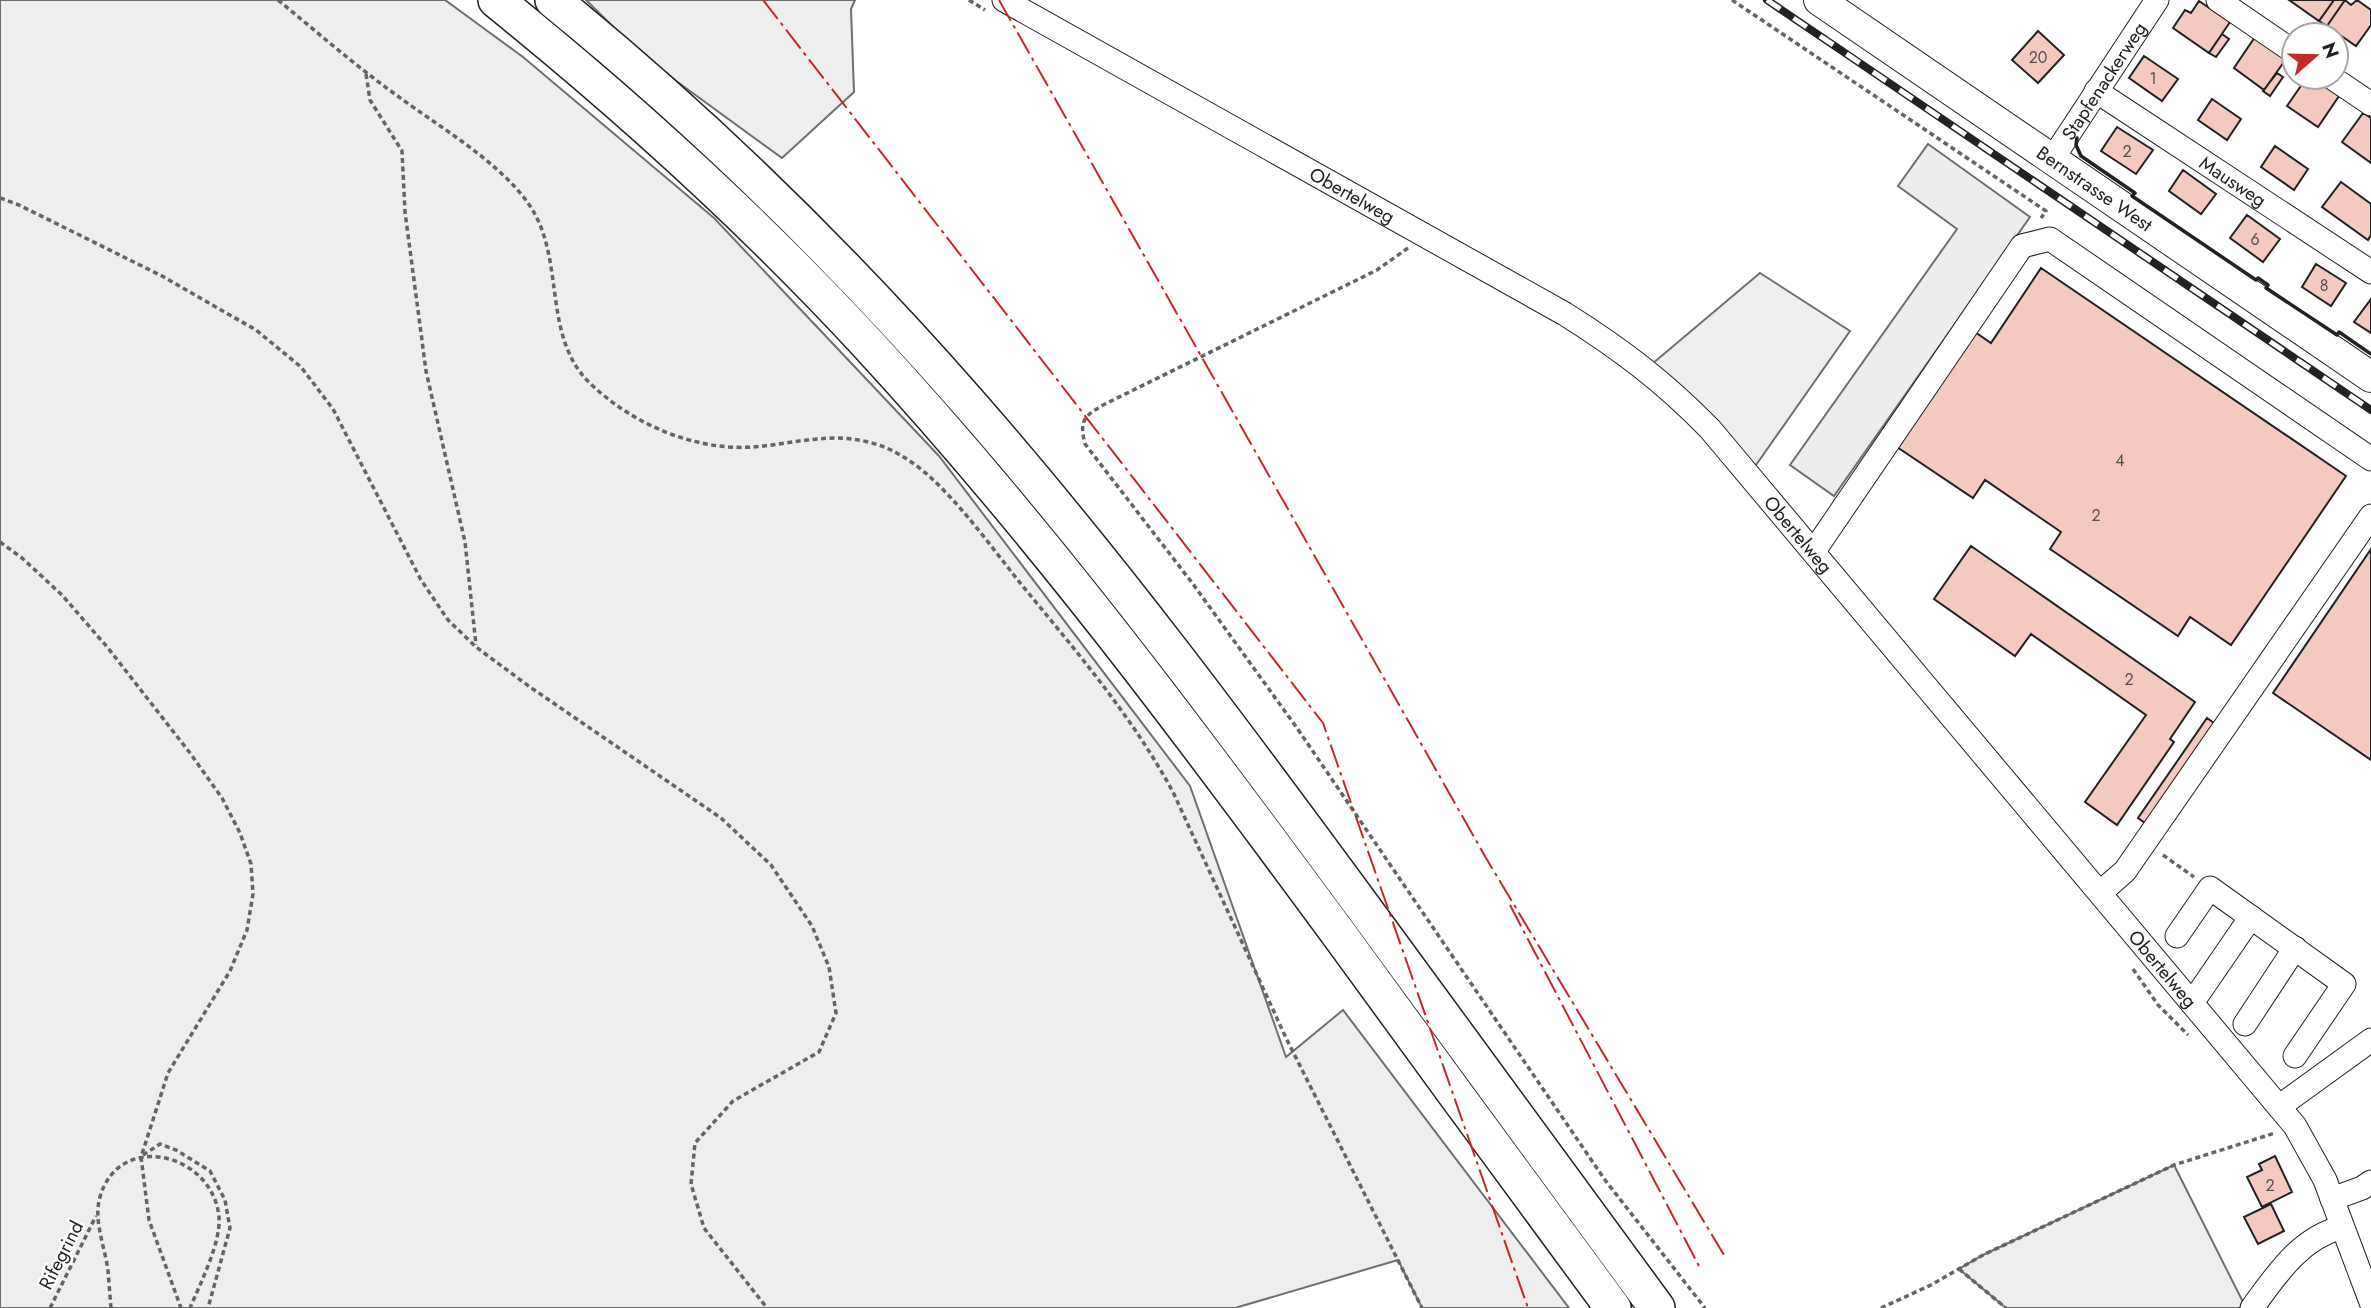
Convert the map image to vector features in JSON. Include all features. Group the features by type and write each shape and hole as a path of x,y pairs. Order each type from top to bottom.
{"highway":[{"path":"496,0 623,106 747,220 863,338 974,463 1090,604 1184,726 1612,1308"},
{"path":"553,0 690,118 792,214 889,314 1009,449 1088,544 1213,704 1657,1308"}],"main road":[{"name":"Bernstrasse West","path":"1819,0 2051,161 2371,377"}],"street":[{"name":"Stapfenackerweg","path":"2051,161 2157,0"},
{"path":"2218,0 2280,42"},
{"name":"Obertelweg","path":"1000,8 1565,314 1627,354 1678,396 1710,429 1814,551 2280,1106 2315,1157 2371,1302"},
{"path":"2350,90 2371,104"},
{"name":"Mausweg","path":"2096,91 2371,272"},
{"path":"1814,551 2022,246 2050,239 2371,460"},
{"path":"2101,892 2125,871 2146,842 2371,516"},
{"path":"2177,936 2210,888 2344,984 2295,1056"},
{"path":"2192,1003 2251,918"},
{"path":"2245,1024 2295,948"},
{"path":"2280,1106 2371,1040"},
{"path":"2332,1199 2371,1182"},
{"path":"2252,1308 2282,1268 2304,1245 2314,1237 2342,1227"}],"path":[{"path":"278,0 366,74 485,161 509,181 529,204 546,238 561,332 567,352 577,370 612,402 641,420 672,434 716,446 754,447 836,437 881,445 920,468 967,518 1094,673 1154,757 1179,805 1286,1038 1422,1308"},
{"path":"969,0 1000,8"},
{"path":"1732,0 2046,211 2022,246"},
{"path":"366,74 370,100 402,151 405,212 426,371 465,542 476,647"},
{"path":"0,198 162,276 256,330 301,367 333,409 421,580 448,620 476,647 530,687 722,818 771,865 811,926 829,967 836,1013 819,1052 733,1101 695,1143 691,1184 704,1228 767,1308"},
{"path":"1399,241 1410,247 1377,270 1103,405 1085,417 1081,429 1085,444 1193,584 1297,728 1577,1141 1705,1308"},
{"path":"0,542 22,558 62,595 108,648 222,798 240,833 251,863 253,894 247,930 230,971 169,1073 141,1157 149,1220 181,1308"},
{"path":"2146,842 2210,888"},
{"path":"2126,958 2146,989"},
{"path":"1881,1308 1983,1255 2174,1166 2295,1126"},
{"path":"141,1157 160,1144 176,1150 210,1171 225,1200 230,1228 208,1308"},
{"path":"141,1157 175,1160 197,1171 209,1189 219,1215 218,1235 190,1308"},
{"name":"Rifegrind","path":"50,1308 97,1214 107,1178 121,1163 141,1157"},
{"path":"97,1214 108,1270 111,1308"},
{"path":"1959,1269 2006,1308"}],"shaded area":[{"path":"0,0 445,0 523,57 714,218 939,456 1190,786 1286,1057 1343,1010 1569,1308 1422,1308 1398,1260 1235,1308 0,1308"},
{"path":"586,0 855,0 851,9 854,92 782,158 646,59"},
{"path":"1928,144 2030,217 1834,496 1790,465 1957,229 1898,186"},
{"path":"1760,273 1850,331 1749,475 1646,369"},
{"path":"2174,1165 2246,1308 2006,1308 1959,1269 1983,1255"}],"building":[{"path":"2289,0 2334,0 2319,21"},
{"path":"2334,0 2345,0 2330,21 2319,21"},
{"path":"2345,0 2351,5 2357,0 2371,10 2371,25 2356,46 2350,42 2350,21 2330,21"},
{"path":"2199,1 2230,22 2209,53 2173,28 2185,10 2191,13"},
{"path":"2038,31 2064,55 2038,83 2012,60"},
{"path":"2222,34 2229,39 2216,57 2209,53"},
{"path":"2255,37 2280,55 2280,67 2264,90 2234,68"},
{"path":"2144,56 2178,79 2162,101 2129,78"},
{"path":"2277,73 2280,75 2280,81 2270,96 2263,91"},
{"path":"2297,91 2332,91 2339,96 2318,127 2287,106"},
{"path":"2212,99 2241,119 2227,140 2198,120"},
{"path":"2363,113 2371,118 2371,163 2342,142"},
{"path":"2117,127 2153,150 2136,174 2101,151"},
{"path":"2275,146 2308,169 2294,190 2261,167"},
{"path":"2183,170 2216,194 2201,214 2169,191"},
{"path":"2341,182 2371,204 2371,235 2368,240 2322,207"},
{"path":"2247,215 2280,239 2263,262 2230,238"},
{"path":"2316,264 2346,283 2331,306 2302,287"},
{"path":"2041,268 2346,476 2231,645 2190,617 2178,636 2050,549 2061,532 1985,480 1973,498 1894,445 1972,330 1991,343"},
{"path":"2371,299 2371,333 2354,322"},
{"path":"1971,546 2195,702 2170,739 2174,742 2117,825 2085,802 2146,715 2031,634 2015,656 1934,599"},
{"path":"2371,549 2371,760 2273,693"},
{"path":"2207,718 2214,723 2145,823 2138,818"},
{"path":"2275,1156 2292,1192 2262,1207 2247,1177 2262,1170 2259,1164"},
{"path":"2271,1204 2284,1231 2258,1244 2244,1217"}],"railway":[{"path":"1767,0 2371,410"}],"wall":[{"path":"2077,138 2076,145 2081,156 2135,193 2132,196 2256,280 2258,278 2268,285 2266,288 2337,335 2339,332 2371,354"}],"power":[{"path":"763,0 1323,723 1528,1308"},
{"path":"999,0 1486,858 1724,1255"},
{"path":"1510,905 1699,1266"}]}
